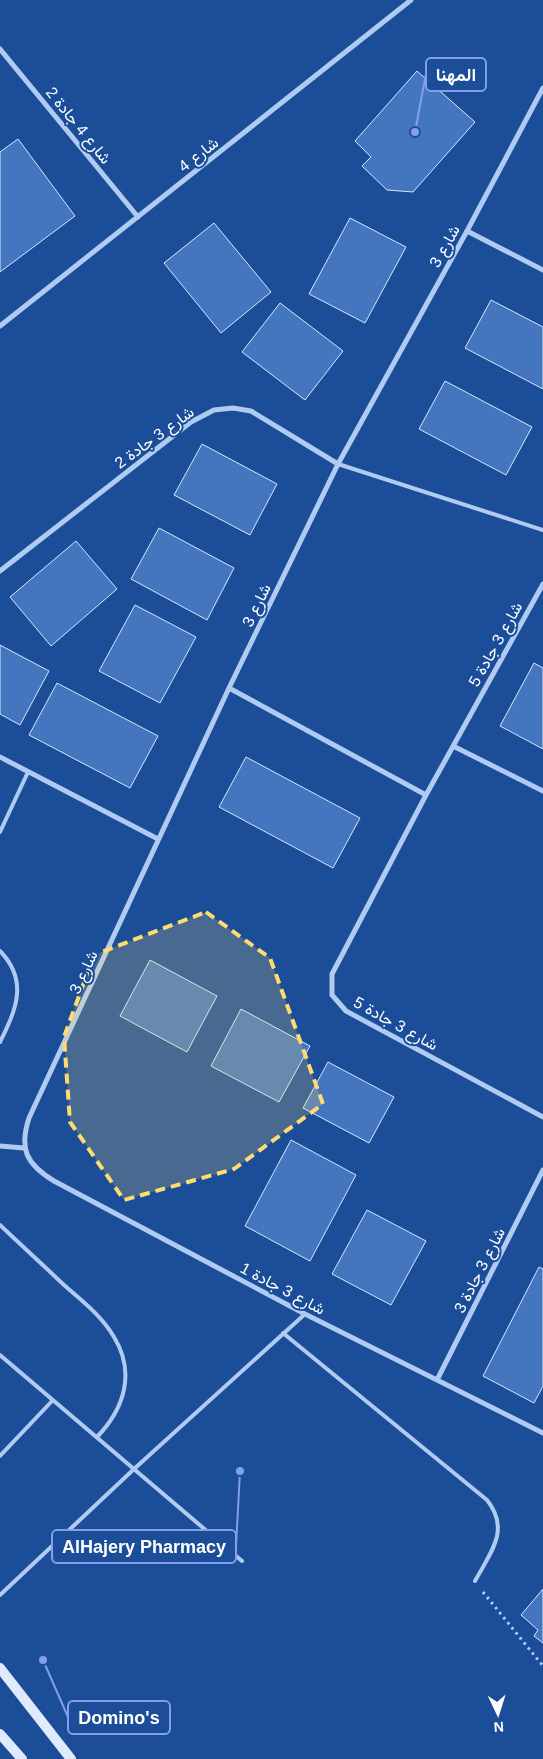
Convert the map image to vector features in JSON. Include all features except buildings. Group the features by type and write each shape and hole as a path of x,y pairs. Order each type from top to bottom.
{"main road":[{"path":"0,1668 71,1759"},
{"path":"0,1734 22,1759"}],"street":[{"name":"شارع 4","path":"0,326 411,0"},
{"name":"شارع 4 جادة 2","path":"0,49 138,217"},
{"name":"شارع 3","path":"24,1148 29,1118 229,688 338,464 467,231 543,88"},
{"path":"467,231 543,270"},
{"name":"شارع 3 جادة 2","path":"2,570 191,422 214,410 233,408 251,411 338,464"},
{"name":"شارع 3 جادة 5","path":"543,584 426,795 332,974 332,995 346,1011 543,1118"},
{"path":"229,688 426,795"},
{"path":"453,746 543,791"},
{"path":"0,757 158,839"},
{"path":"0,1146 24,1148"},
{"name":"شارع 3 جادة 1","path":"24,1148 35,1168 54,1181 305,1314 543,1433"},
{"name":"شارع 3 جادة 3","path":"437,1380 543,1170"}],"lane":[{"path":"338,464 543,530"},
{"path":"0,562 2,570"},
{"path":"0,832 28,772"},
{"path":"0,951 16,978 18,992 12,1018 0,1042"},
{"path":"0,1225 97,1315 114,1337 120,1350 125,1370 124,1390 115,1416 96,1437"},
{"path":"0,1595 134,1469 305,1314"},
{"path":"283,1334 486,1500 492,1508 498,1526 498,1535 475,1581"},
{"path":"0,1355 242,1560"},
{"path":"0,1456 53,1400"}],"path":[{"path":"475,1581 543,1666"}],"highlighted area":[{"path":"206,912 270,958 323,1104 234,1169 124,1200 70,1122 64,1037 94,955"}],"place":[{"name":"المهنا","path":"415,132"},
{"name":"AlHajery Pharmacy","path":"240,1471"},
{"name":"Domino's","path":"43,1660"}]}
